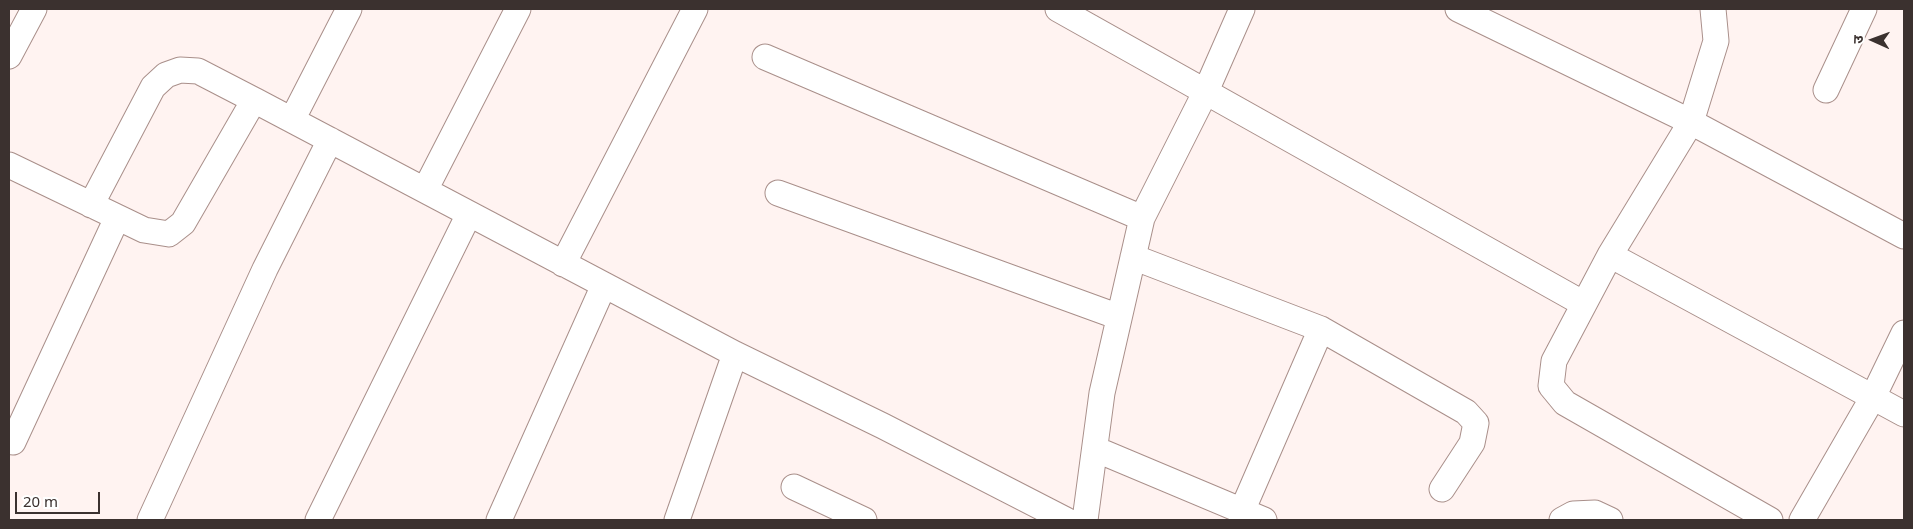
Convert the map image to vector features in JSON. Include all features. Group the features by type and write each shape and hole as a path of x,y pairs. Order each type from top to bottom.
{"street":[{"path":"9,56 34,9"},
{"path":"292,120 349,9"},
{"path":"425,190 518,9"},
{"path":"563,264 695,9"},
{"path":"1058,9 1584,304"},
{"path":"1085,520 1102,393 1142,218 1206,91 1242,9"},
{"path":"1458,9 1691,122 1904,236"},
{"path":"1713,9 1716,41 1691,122 1610,254 1554,360 1551,386 1565,403 1770,520"},
{"path":"1826,90 1864,9"},
{"path":"765,57 1142,218"},
{"path":"91,205 153,87 166,76 180,70 198,71 735,354 883,426 1066,520"},
{"path":"9,165 144,230 169,234 183,223 254,100"},
{"path":"150,520 265,269 330,140"},
{"path":"778,193 1119,317"},
{"path":"318,520 469,214"},
{"path":"13,442 117,218"},
{"path":"1610,254 1904,414"},
{"path":"1133,257 1321,329 1466,412 1476,423 1472,443 1442,489"},
{"path":"499,520 604,285"},
{"path":"1242,511 1321,329"},
{"path":"1802,520 1873,397 1904,333"},
{"path":"677,520 735,354"},
{"path":"1095,449 1264,520"},
{"path":"794,487 864,520"},
{"path":"1562,520 1573,514 1595,512 1610,520"}]}
